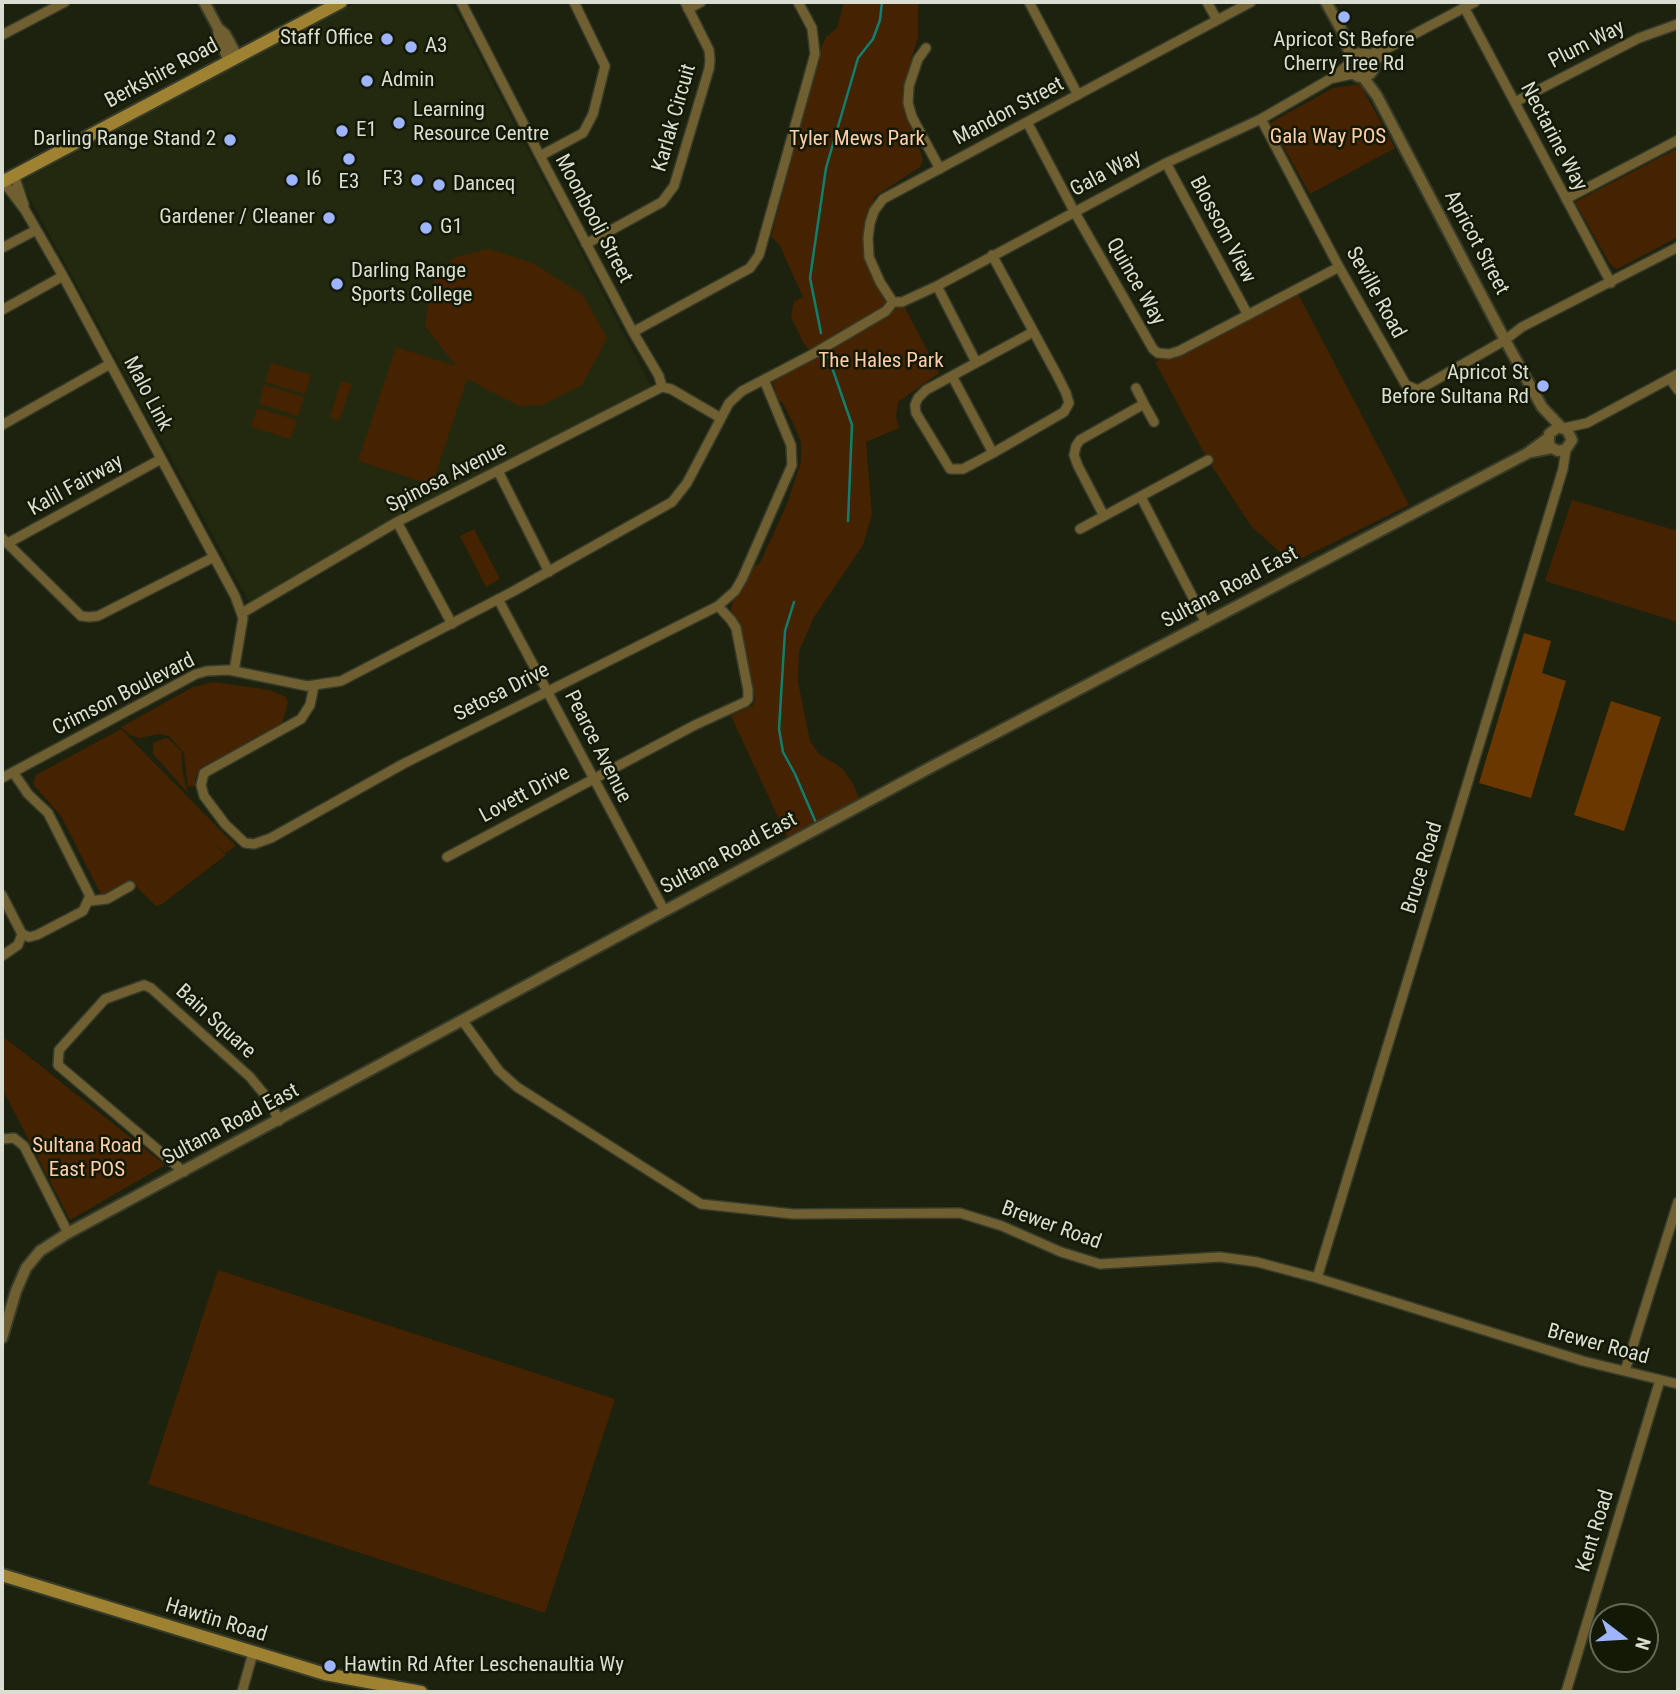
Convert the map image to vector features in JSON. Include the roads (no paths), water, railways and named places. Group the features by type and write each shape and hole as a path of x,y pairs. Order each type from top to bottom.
{"main road":[{"name":"Berkshire Road","path":"6,179 341,2"},
{"name":"Hawtin Road","path":"2,1575 325,1674 421,1692"}],"street":[{"path":"2,35 65,2"},
{"path":"204,2 218,28 219,37 233,58"},
{"name":"Moonbooli Street","path":"461,2 586,244 659,376 662,387"},
{"path":"540,156 583,134 593,114 605,66 573,2"},
{"path":"687,5 701,2"},
{"path":"633,332 750,268 759,255 815,54 811,28 797,2"},
{"path":"1029,2 1078,95"},
{"path":"1207,2 1217,20"},
{"name":"Mandon Street","path":"895,303 880,282 869,257 868,238 874,211 883,199 1251,2"},
{"name":"Apricot Street","path":"1326,2 1362,65 1542,407 1557,443 1570,434 1542,407"},
{"name":"Gala Way","path":"764,380 825,347 895,303 937,286 1166,163 1261,119 1475,2"},
{"name":"Karlak Circuit","path":"586,244 662,202 674,186 709,69 709,50 687,5"},
{"name":"Nectarine Way","path":"1464,8 1611,283"},
{"name":"Plum Way","path":"1515,102 1639,38 1678,24"},
{"path":"926,48 918,59 909,86 908,103 912,117 940,169"},
{"name":"Seville Road","path":"1261,119 1339,267 1406,385 1418,390 1505,340"},
{"name":"Quince Way","path":"1027,122 1074,211 1153,349 1158,353 1169,355 1179,351 1339,267"},
{"path":"1566,199 1678,140"},
{"name":"Blossom View","path":"1166,163 1248,315"},
{"name":"Malo Link","path":"6,179 63,276 242,612"},
{"path":"2,248 36,230"},
{"path":"1505,340 1522,327 1678,247"},
{"path":"992,256 1066,393 1069,399 1067,409 993,453 963,469 950,468 916,413 918,397 926,390 1033,332"},
{"path":"2,310 63,276"},
{"path":"937,286 976,362"},
{"path":"2,425 110,364"},
{"path":"952,376 993,453"},
{"path":"1557,443 1587,423 1674,376 1678,390"},
{"path":"662,387 671,389 719,417 735,396 764,380"},
{"name":"Setosa Drive","path":"310,686 303,711 291,726 204,773 201,785 204,796 225,824 245,843 254,844 271,838 403,764 718,606 735,591 792,465 791,445 764,380"},
{"name":"Spinosa Avenue","path":"242,612 397,522 662,387"},
{"path":"1136,388 1154,422"},
{"path":"1104,516 1078,466 1074,455 1076,446 1080,440 1144,404"},
{"name":"Crimson Boulevard","path":"2,778 196,674 232,670 310,686 341,681 452,624 660,510 681,493 719,417"},
{"path":"1563,428 1587,423"},
{"name":"Sultana Road East","path":"2,1338 26,1268 40,1251 68,1233 664,910 1526,454 1557,443 1563,428"},
{"name":"Bruce Road","path":"1317,1278 1563,469 1557,443"},
{"name":"Kalil Fairway","path":"5,540 161,459"},
{"path":"1080,529 1208,460"},
{"path":"498,471 548,572"},
{"path":"1141,497 1206,623"},
{"path":"397,522 452,624"},
{"path":"5,540 81,615 89,617 98,616 214,557"},
{"name":"Pearce Avenue","path":"498,599 664,910"},
{"name":"Lovett Drive","path":"447,857 748,699 736,628 718,606"},
{"path":"232,670 233,651 239,638 242,612"},
{"path":"2,895 22,934 29,937 83,911 90,901 89,890 48,813 28,794 13,772"},
{"path":"90,901 107,899 130,887"},
{"path":"2,956 18,945 22,934"},
{"name":"Bain Square","path":"184,1172 58,1065 60,1049 105,999 144,985 151,988 250,1077 269,1100 279,1121"},
{"name":"Brewer Road","path":"462,1020 499,1071 517,1087 701,1204 793,1214 960,1213 1002,1226 1061,1252 1100,1264 1220,1257 1257,1262 1317,1278 1583,1361 1678,1384"},
{"path":"2,1139 14,1138 24,1146 68,1233"},
{"path":"1625,1371 1678,1202"},
{"name":"Kent Road","path":"1566,1692 1661,1380"},
{"path":"242,1692 253,1653"}],"waterway":[{"path":"821,333 810,278 826,168 858,58 873,39 880,20 882,2"},
{"path":"826,350 852,425 848,521"},
{"path":"794,602 785,631 779,729 783,752 817,825"}],"place":[{"name":"Apricot St Before Cherry Tree Rd","path":"1344,17"},
{"name":"Staff Office","path":"387,39"},
{"name":"A3","path":"411,47"},
{"name":"Admin","path":"367,81"},
{"name":"Learning Resource Centre","path":"399,123"},
{"name":"E1","path":"342,131"},
{"name":"Darling Range Stand 2","path":"230,140"},
{"name":"E3","path":"349,159"},
{"name":"I6","path":"292,180"},
{"name":"F3","path":"417,180"},
{"name":"Danceq","path":"439,185"},
{"name":"Gardener / Cleaner","path":"329,218"},
{"name":"G1","path":"426,228"},
{"name":"Darling Range Sports College","path":"337,284"},
{"name":"Apricot St Before Sultana Rd","path":"1543,386"},
{"name":"Hawtin Rd After Leschenaultia Wy","path":"330,1666"}],"park label":[{"name":"Gala Way POS","path":"1328,138"},
{"name":"Tyler Mews Park","path":"857,140"},
{"name":"The Hales Park","path":"881,362"},
{"name":"Sultana Road East POS","path":"87,1159"}]}
